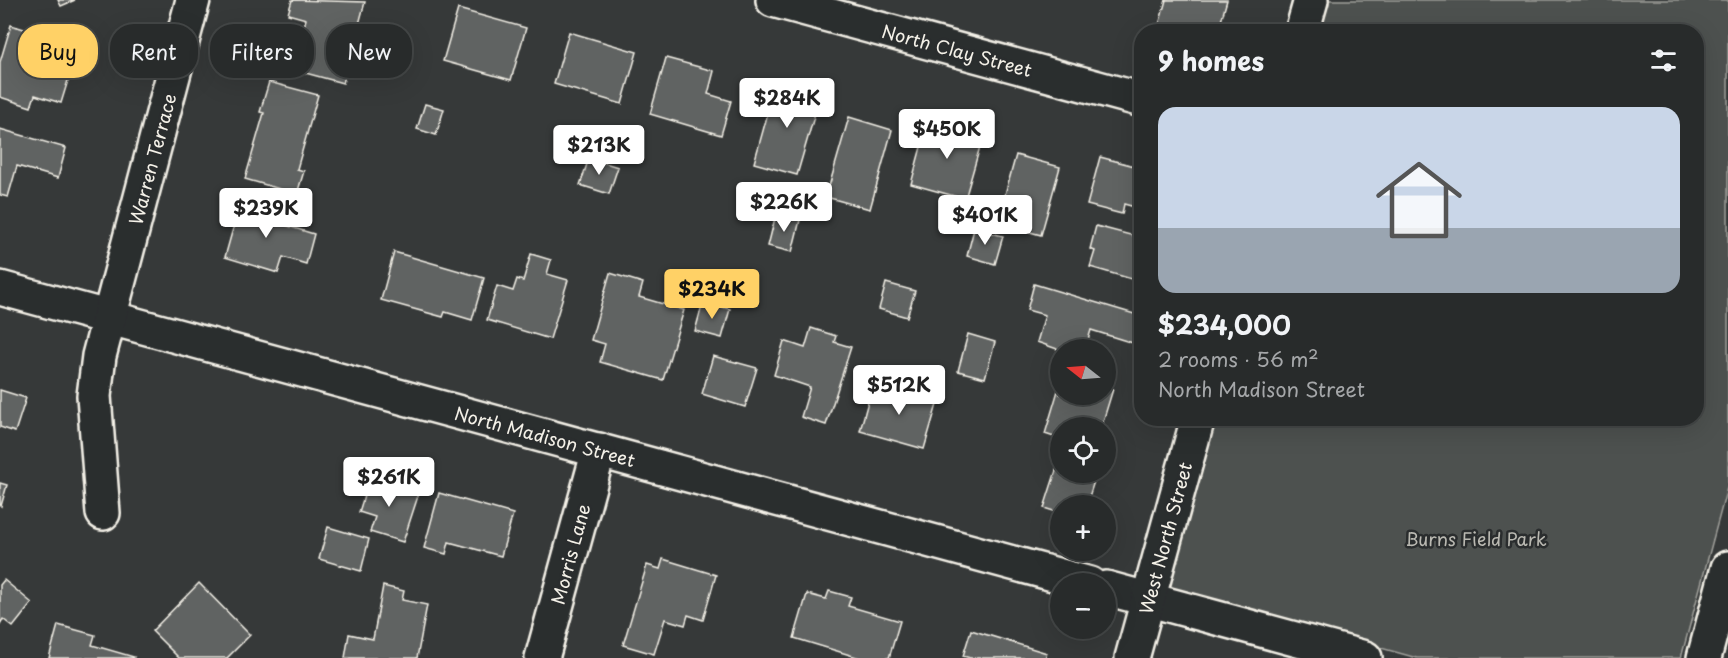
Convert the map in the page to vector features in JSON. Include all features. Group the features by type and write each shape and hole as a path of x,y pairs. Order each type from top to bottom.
{"street":[{"name":"Warren Terrace","path":"103,513 94,396 99,356 193,0"},
{"name":"North Clay Street","path":"773,0 1134,98"},
{"path":"1304,24 1311,0"},
{"name":"North Madison Street","path":"0,288 1050,573"},
{"name":"West North Street","path":"1132,658 1196,426"},
{"name":"Morris Lane","path":"542,658 599,450"},
{"path":"1704,658 1728,568"},
{"path":"1116,591 1365,658"}],"green space":[{"name":"Burns Field Park","path":"1326,0 1728,0 1728,484 1681,658 1417,658 1165,588 1210,426 1704,426 1704,24 1319,24"}],"building":[{"path":"58,0 75,0 61,6"},
{"path":"292,0 365,2 359,24 326,24 326,78 344,78 343,83 314,75 314,24 305,24 306,19 288,14"},
{"path":"1166,0 1227,0 1220,24 1159,24"},
{"path":"458,9 526,28 511,80 443,61"},
{"path":"11,25 18,27 18,78 69,78 61,103 35,95 31,107 0,97 0,62"},
{"path":"569,32 637,52 622,104 554,84"},
{"path":"666,58 714,71 708,94 731,101 721,135 650,114"},
{"path":"269,82 318,95 297,169 304,171 297,194 245,179 264,113 260,112"},
{"path":"776,84 820,96 797,175 754,163"},
{"path":"425,104 444,109 436,135 417,129"},
{"path":"849,117 892,130 870,209 826,197"},
{"path":"928,121 983,136 965,199 911,184"},
{"path":"0,129 66,148 58,178 17,166 8,197 0,195"},
{"path":"1016,155 1060,167 1041,235 997,223"},
{"path":"1100,157 1134,166 1134,207 1124,204 1122,214 1087,205"},
{"path":"589,158 618,167 609,194 580,185"},
{"path":"241,200 284,213 281,224 314,234 306,264 283,257 278,273 225,257"},
{"path":"776,214 800,220 792,252 768,246"},
{"path":"1096,226 1134,236 1134,280 1090,267 1095,251 1090,249"},
{"path":"974,229 1003,236 995,264 967,256"},
{"path":"394,252 484,278 472,320 445,312 443,317 381,300"},
{"path":"531,254 551,260 547,274 568,280 550,339 487,320 497,286 513,291 517,279 523,281"},
{"path":"610,273 643,283 639,297 684,310 663,380 600,362 605,344 591,340"},
{"path":"886,283 915,291 907,317 879,309"},
{"path":"1034,284 1134,314 1133,343 1091,330 1088,339 1050,339 1050,347 1037,342 1045,315 1027,310"},
{"path":"703,302 730,309 722,338 695,331"},
{"path":"811,328 836,336 834,342 851,347 826,425 801,417 810,387 774,375 784,341 805,348"},
{"path":"968,334 995,342 985,378 958,371"},
{"path":"713,356 757,368 745,407 702,394"},
{"path":"873,383 938,401 924,449 860,431"},
{"path":"0,390 26,398 15,432 0,427"},
{"path":"1054,405 1108,405 1104,417 1050,417"},
{"path":"1050,417 1050,436 1045,434"},
{"path":"370,477 419,493 403,542 370,532 375,517 359,512"},
{"path":"0,483 7,485 1,506 0,505"},
{"path":"1052,483 1093,483 1090,495 1050,495 1050,510 1044,508"},
{"path":"439,493 513,514 501,556 449,542 446,554 424,548"},
{"path":"328,527 369,539 361,571 319,559"},
{"path":"663,559 716,575 703,620 688,615 685,625 665,619 654,654 623,645 647,565 660,569"},
{"path":"4,580 32,603 13,627 3,619 0,624 0,585"},
{"path":"199,583 250,635 227,658 179,658 152,631"},
{"path":"383,586 404,591 402,600 427,605 417,658 345,658 349,634 373,639"},
{"path":"829,591 851,597 848,606 900,621 889,658 860,658 794,638 807,594 826,599"},
{"path":"58,625 95,635 92,645 134,657 49,658"},
{"path":"971,630 1047,653 1045,658 970,658 963,656"}]}
